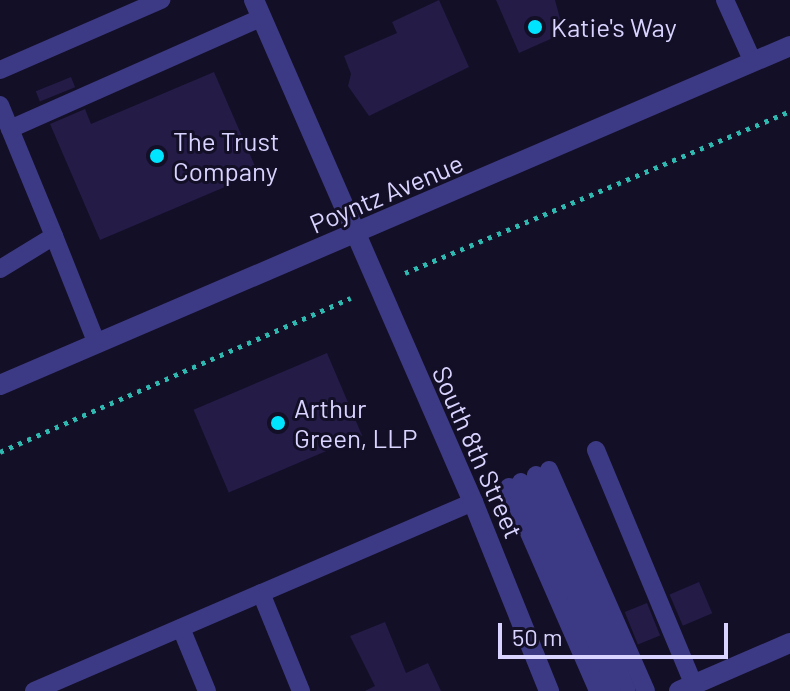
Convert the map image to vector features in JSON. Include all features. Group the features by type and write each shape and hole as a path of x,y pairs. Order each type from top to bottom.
{"street":[{"name":"South 8th Street","path":"258,9 473,502 549,691"},
{"name":"Poyntz Avenue","path":"0,385 790,46"},
{"path":"687,688 790,643"}],"lane":[{"path":"0,70 161,0"},
{"path":"725,0 753,62"},
{"path":"10,129 258,9"},
{"path":"0,105 97,344"},
{"path":"0,269 54,236"},
{"path":"596,450 687,688"},
{"path":"529,479 598,691"},
{"path":"529,479 612,691"},
{"path":"529,479 627,691"},
{"path":"529,479 646,691"},
{"path":"34,691 473,502"},
{"path":"261,593 301,691"},
{"path":"181,628 207,691"}],"path":[{"path":"405,273 790,111"},
{"path":"0,452 351,298"}],"building":[{"path":"439,0 469,67 369,116 348,86 351,74 344,56 397,33 392,22"},
{"name":"Katie's Way","path":"496,0 555,0 564,33 519,53"},
{"name":"The Trust Company","path":"214,72 258,173 100,240 50,124 85,109 91,124"},
{"path":"71,77 75,87 40,101 36,91"},
{"name":"Arthur Green, LLP","path":"327,353 362,436 229,493 194,410"},
{"path":"699,582 712,613 683,626 670,595"},
{"path":"647,603 660,635 638,644 625,612"},
{"path":"385,622 406,673 428,663 441,691 365,691 375,686 350,636"}],"place":[{"name":"Katie's Way","path":"535,27"},
{"name":"The Trust Company","path":"157,156"},
{"name":"Arthur Green, LLP","path":"278,423"}]}
